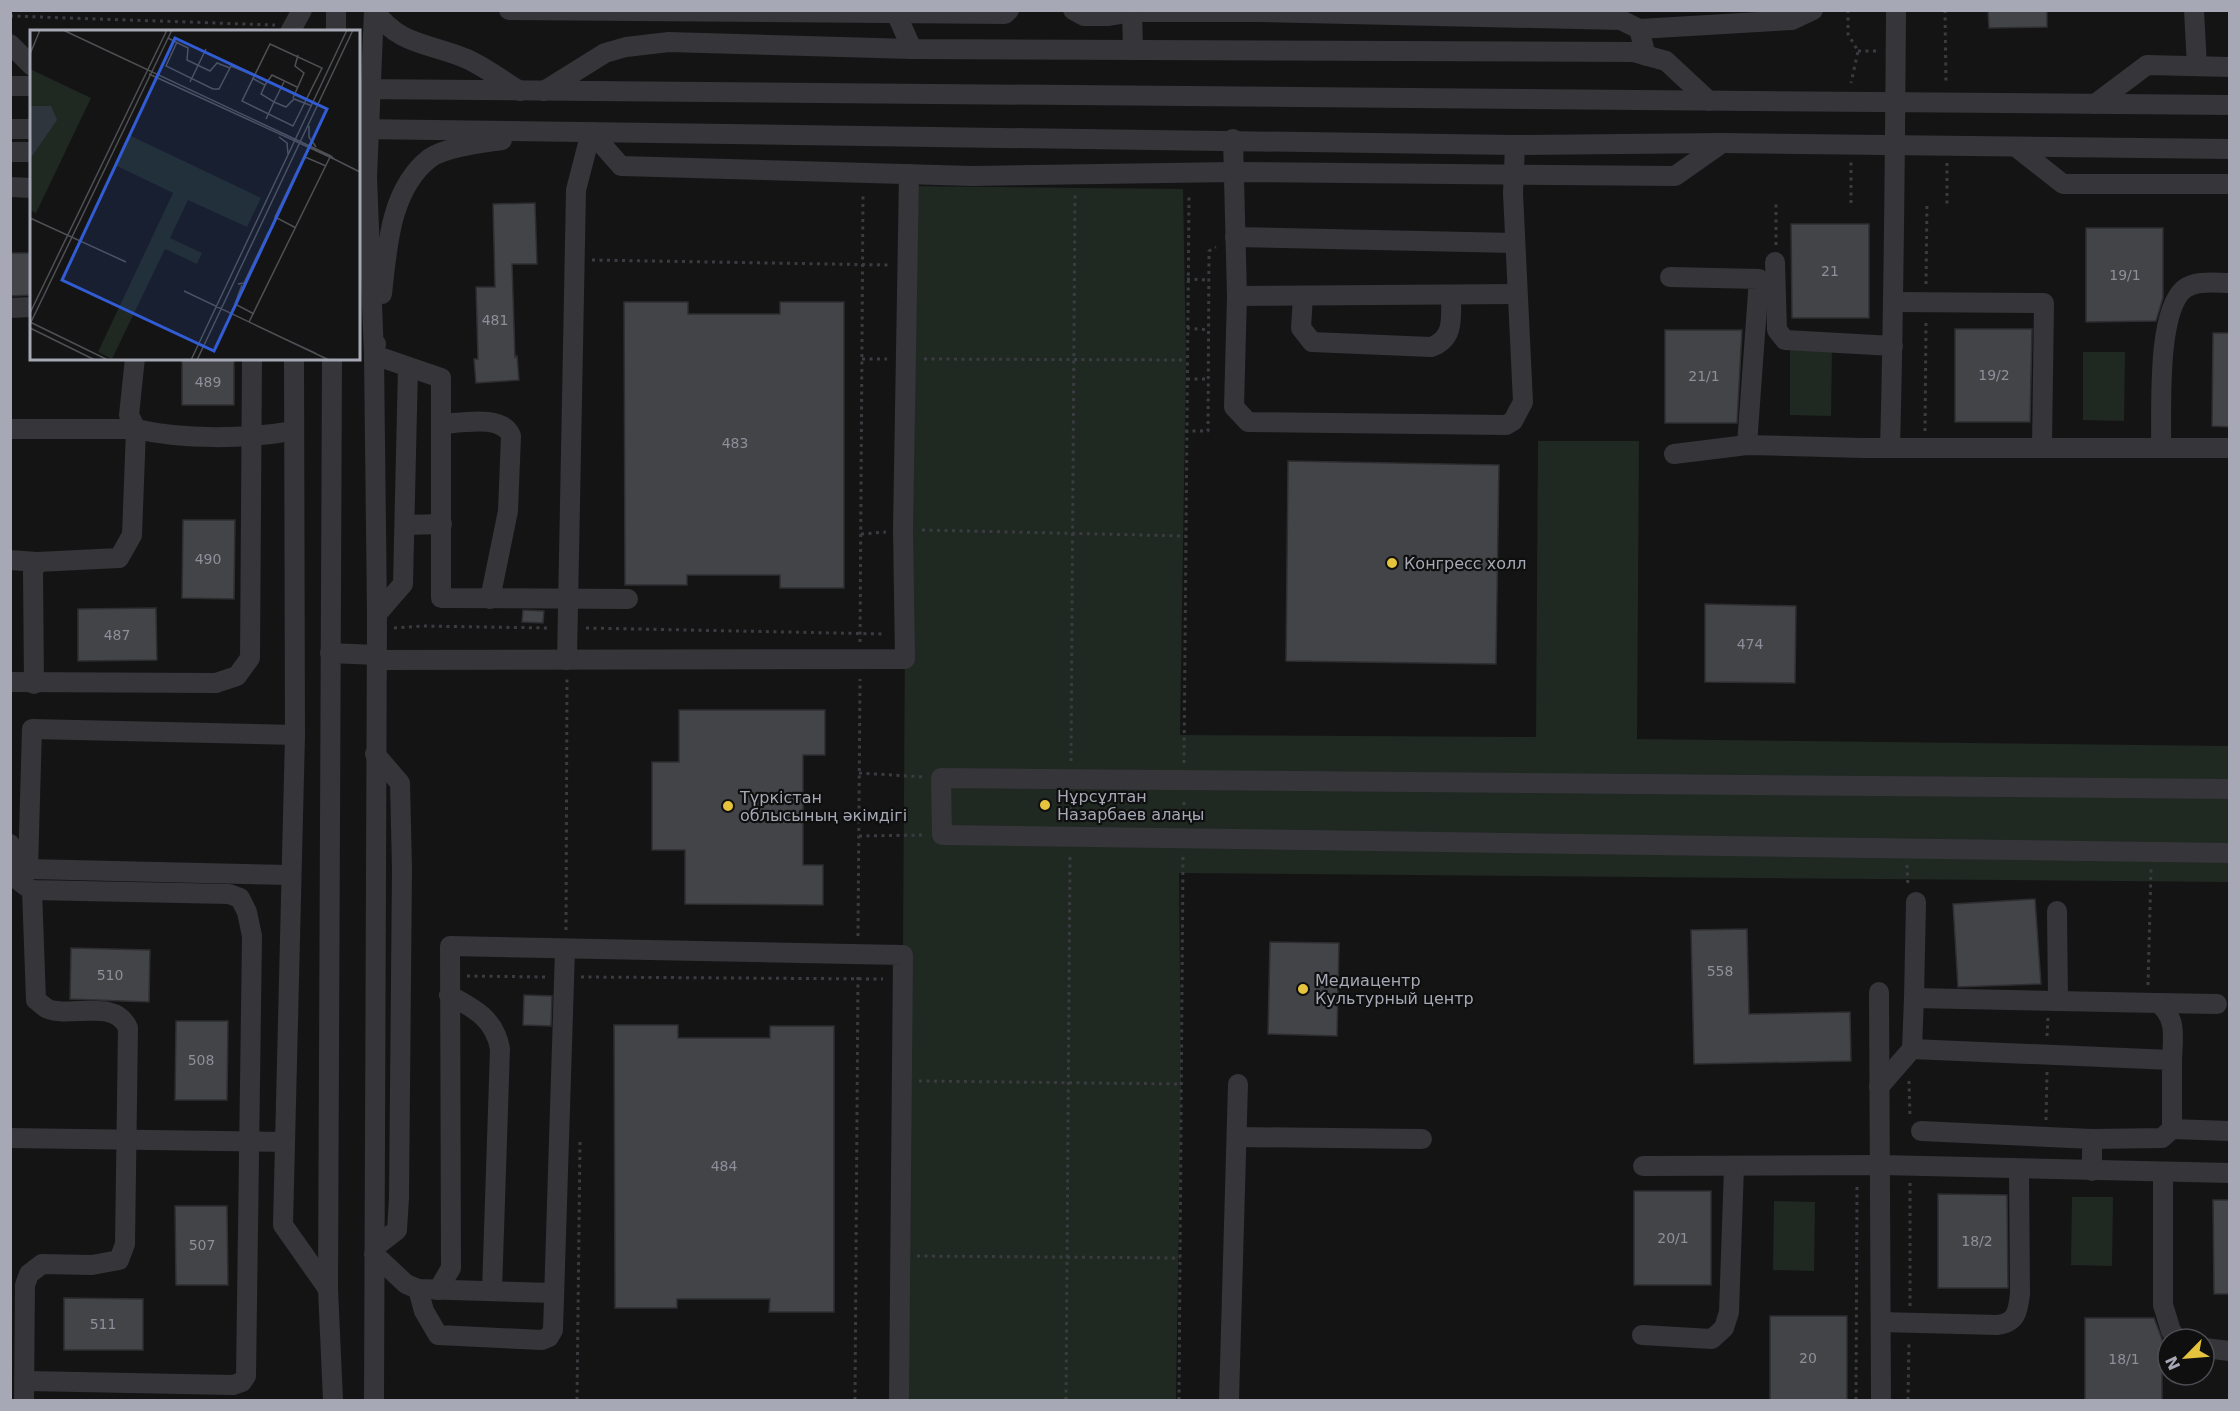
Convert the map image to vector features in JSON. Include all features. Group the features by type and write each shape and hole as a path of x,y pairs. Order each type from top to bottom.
{"street":[{"path":"336,10 336,30"},
{"path":"374,10 365,89 364,129 375,355 377,622 374,1401"},
{"path":"374,10 386,27 402,38 468,59 520,91"},
{"path":"509,10 896,14 1005,14 1009,10"},
{"path":"1073,10 1084,16 1109,16 1132,11 1621,20 1639,30 1792,20 1814,10"},
{"path":"1890,448 1894,302 1896,10"},
{"path":"2194,10 2197,66"},
{"path":"1132,11 1133,50"},
{"path":"896,14 912,49"},
{"path":"1639,30 1646,56"},
{"path":"544,91 605,53 626,47 669,42 912,49 1634,52 1666,61 1709,101"},
{"path":"10,44 30,64"},
{"path":"2095,104 2146,65 2229,67"},
{"path":"10,86 30,86"},
{"path":"365,89 2229,105"},
{"path":"10,129 30,129"},
{"path":"364,129 1233,139 1515,145 1722,143 2229,149"},
{"path":"591,132 621,166 973,176 1233,172 1675,176 1722,143"},
{"path":"567,660 576,190 591,132"},
{"path":"375,355 385,266 395,213 405,187 431,157 466,146 503,139 591,132"},
{"path":"1233,139 1237,296 1234,406 1248,422 1506,424 1513,421 1523,402 1515,243 1515,145"},
{"path":"2016,147 2063,184 2229,184"},
{"path":"10,152 30,152"},
{"path":"330,653 376,658 567,660 905,659 903,530 909,174"},
{"path":"10,187 30,188"},
{"path":"1235,237 1515,243"},
{"path":"1775,262 1777,330 1785,340 1893,346"},
{"path":"1670,277 1759,279 1747,445"},
{"path":"2161,448 2164,341 2172,306 2184,290 2195,283 2229,283"},
{"path":"1237,296 1517,294"},
{"path":"1304,296 1301,328 1312,342 1431,348 1445,339 1451,330 1451,295"},
{"path":"1894,302 2044,303 2042,446"},
{"path":"10,308 30,307"},
{"path":"375,355 441,378 441,598 628,599"},
{"path":"10,560 37,562 119,558 132,536 136,429 129,415 135,360"},
{"path":"10,682 34,684 216,683 237,676 250,658 252,360"},
{"path":"294,360 295,735 283,1225 328,1289"},
{"path":"332,360 328,1289 333,1401"},
{"path":"377,622 404,584 408,367"},
{"path":"442,424 497,423 509,429 512,435 508,511 490,599"},
{"path":"10,429 136,429 154,433 251,438 293,431"},
{"path":"1674,454 1747,445 1890,448 2042,446 2229,448"},
{"path":"405,525 442,524"},
{"path":"34,684 33,572 37,562"},
{"path":"291,875 28,868 32,729 295,735"},
{"path":"375,754 400,783 402,869 399,1209 397,1230 375,1250"},
{"path":"2229,789 941,778 942,835 2229,853"},
{"path":"10,844 12,874 18,883 32,890 229,894 240,898 247,912 252,936 246,1376 242,1382 233,1385 25,1391 25,1285 28,1274 42,1264 92,1264 119,1260 125,1244 128,1028 124,1019 114,1013 48,1009 36,1000 32,890"},
{"path":"1879,1087 1912,1049 1916,902"},
{"path":"2057,911 2058,1000"},
{"path":"438,1290 451,1269 450,946 903,956 899,1401"},
{"path":"418,1289 424,1311 438,1335 542,1340 553,1330 566,950"},
{"path":"449,985 488,1019 497,1035 500,1049 492,1291"},
{"path":"1879,992 1881,1401"},
{"path":"1914,998 2217,1004"},
{"path":"2153,1002 2169,1011 2173,1023 2172,1129"},
{"path":"1912,1049 2172,1059"},
{"path":"1229,1401 1238,1084"},
{"path":"1921,1131 2092,1139 2162,1138 2172,1129 2229,1131"},
{"path":"1237,1137 1422,1139"},
{"path":"10,1138 285,1142"},
{"path":"2092,1139 2092,1171"},
{"path":"1643,1166 1880,1165 2229,1173"},
{"path":"1642,1335 1712,1339 1724,1328 1729,1312 1734,1167"},
{"path":"1881,1322 1996,1325 2006,1324 2014,1319 2018,1311 2020,1294 2019,1169"},
{"path":"2163,1172 2163,1305 2170,1327"},
{"path":"375,1250 406,1284 418,1289 554,1293"}],"path":[{"path":"1848,10 1848,34 1858,51 1852,79 1851,103"},
{"path":"10,16 296,23"},
{"path":"1851,203 1852,145"},
{"path":"855,1401 863,194"},
{"path":"1775,262 1776,200"},
{"path":"1924,448 1927,204"},
{"path":"1185,431 1208,431 1209,251 1235,237"},
{"path":"574,260 909,266"},
{"path":"1187,279 1209,280"},
{"path":"1186,328 1209,330"},
{"path":"862,359 1186,360"},
{"path":"1186,379 1209,379"},
{"path":"861,534 903,530 1185,536"},
{"path":"377,622 422,626 905,634"},
{"path":"566,950 567,660"},
{"path":"859,773 941,778"},
{"path":"859,836 942,835"},
{"path":"2151,852 2153,1002"},
{"path":"449,985 565,977 903,979"},
{"path":"902,1080 1181,1084"},
{"path":"577,1401 580,1130"},
{"path":"1856,1401 1857,1166"},
{"path":"900,1256 1180,1258"}],"shaded area":[{"path":"908,186 1183,189 1186,360 1180,735 1536,737 1538,441 1639,441 1637,739 2229,746 2229,882 1179,873 1181,1084 1176,1400 900,1400"},
{"path":"1790,347 1832,347 1831,416 1790,415"},
{"path":"2083,352 2125,352 2124,421 2083,420"},
{"path":"2072,1197 2113,1197 2112,1266 2071,1265"},
{"path":"1774,1201 1815,1202 1814,1271 1773,1270"}],"building":[{"path":"1988,10 2047,10 2047,27 1989,28"},
{"path":"535,203 537,264 512,264 515,357 517,356 519,380 476,383 474,359 478,359 476,287 495,287 493,204"},
{"path":"1791,224 1869,224 1869,318 1792,318"},
{"path":"2086,228 2163,228 2163,298 2156,321 2086,322"},
{"path":"10,253 30,253 30,295 10,296"},
{"path":"624,302 688,302 688,314 780,314 780,302 844,302 844,588 780,588 780,575 687,575 687,585 625,585"},
{"path":"1955,329 2032,329 2030,422 1955,422"},
{"path":"1665,330 1742,330 1737,423 1665,423"},
{"path":"2213,333 2229,333 2229,427 2212,426"},
{"path":"182,360 234,360 234,405 182,405"},
{"name":"Конгресс холл","path":"1288,461 1499,465 1496,664 1286,661"},
{"path":"183,520 235,520 234,599 182,598"},
{"path":"1705,604 1796,606 1795,683 1705,682"},
{"path":"156,608 157,660 78,661 78,609"},
{"path":"523,610 544,611 543,623 522,622"},
{"name":"Түркістан облысының әкімдігі","path":"679,710 825,710 825,755 803,755 803,865 823,865 823,905 685,904 685,850 652,850 652,762 679,762"},
{"path":"2035,899 2041,984 1958,987 1953,904"},
{"path":"1747,929 1749,1014 1850,1012 1851,1061 1694,1064 1691,930"},
{"name":"Медиацентр Культурный центр","path":"1270,942 1339,943 1337,1036 1268,1034"},
{"path":"71,948 150,950 149,1002 70,999"},
{"path":"524,995 552,996 551,1026 523,1025"},
{"path":"176,1021 228,1021 227,1100 175,1100"},
{"path":"614,1025 678,1025 678,1038 770,1038 770,1026 834,1026 834,1312 769,1312 770,1299 677,1299 677,1308 615,1308"},
{"path":"1634,1191 1711,1191 1711,1285 1634,1285"},
{"path":"1938,1194 2007,1195 2008,1288 1938,1288"},
{"path":"2213,1200 2229,1200 2229,1294 2214,1294"},
{"path":"175,1206 227,1206 228,1285 176,1285"},
{"path":"64,1298 143,1299 143,1350 64,1350"},
{"path":"1770,1316 1847,1316 1847,1401 1770,1401"},
{"path":"2085,1318 2154,1318 2157,1327 2156,1387 2162,1387 2162,1401 2085,1401"}],"place":[{"name":"Конгресс холл","path":"1392,563"},
{"name":"Нұрсұлтан Назарбаев алаңы","path":"1045,805"},
{"name":"Түркістан облысының әкімдігі","path":"728,806"},
{"name":"Медиацентр Культурный центр","path":"1303,989"}]}
